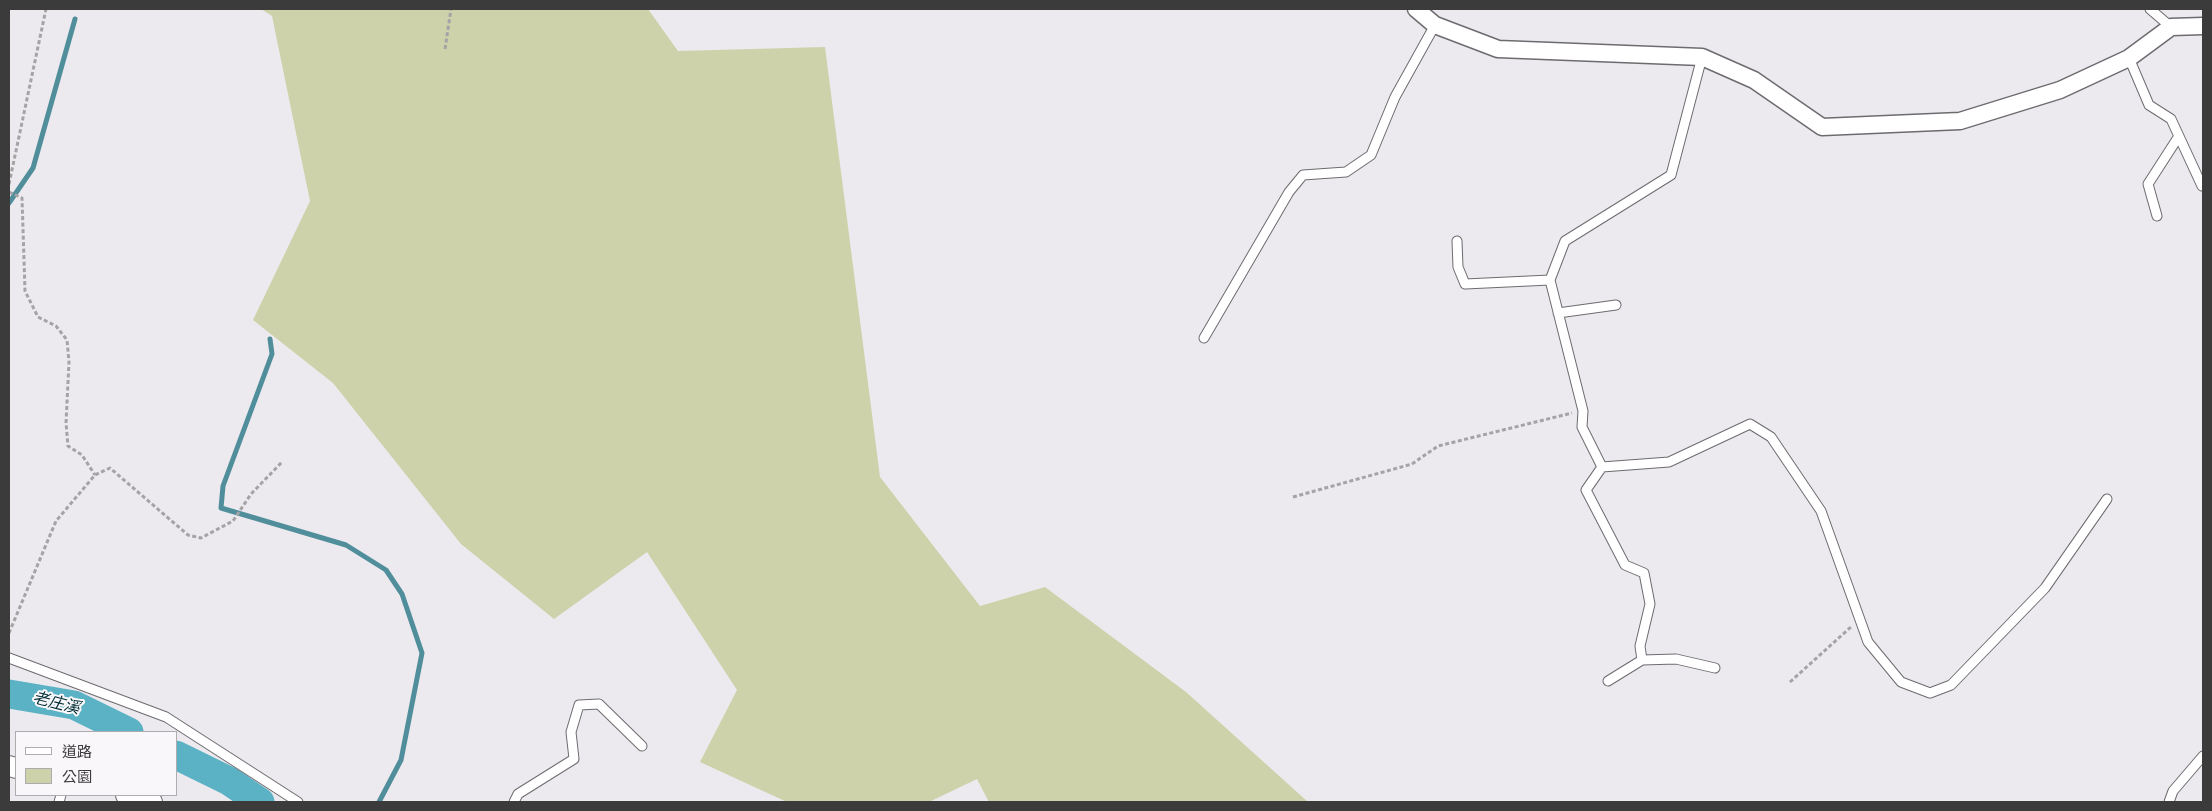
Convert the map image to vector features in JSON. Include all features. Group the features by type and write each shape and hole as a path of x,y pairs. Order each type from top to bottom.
{"street":[{"path":"1426,14 1498,49 1702,57 1754,80 1822,127 1960,120 2060,90 2129,58 2171,27 2203,26"},
{"path":"130,796 152,802"}],"lane":[{"path":"2150,9 2171,27"},
{"path":"1204,338 1289,192 1303,175 1346,172 1371,154 1426,14"},
{"path":"1602,467 1582,427 1583,411 1550,280 1565,241 1671,175 1702,57"},
{"path":"2129,58 2149,105 2171,119 2202,186"},
{"path":"2157,216 2148,184 2179,136"},
{"path":"1457,241 1458,267 1465,284 1550,280"},
{"path":"1558,313 1616,305"},
{"path":"1602,467 1669,462 1750,424 1771,437 1821,511 1868,642 1901,682 1930,693 1951,685 2045,588 2107,499"},
{"path":"1602,467 1586,490 1625,565 1644,573 1650,604 1640,646 1642,660"},
{"path":"9,658 166,717 298,802"},
{"path":"1608,681 1642,660 1676,659 1714,668"},
{"path":"514,802 518,794 574,759 571,732 579,705 600,704 642,746"},
{"path":"2169,802 2173,791 2203,756"}],"path":[{"path":"9,184 46,9"},
{"path":"446,49 450,9"},
{"path":"9,192 22,198 25,291 38,316 56,326 67,340 69,362 66,424 68,446 82,455 95,475"},
{"path":"1293,497 1412,464 1438,446 1583,411"},
{"path":"9,633 56,521 95,475 110,468 188,536 201,538 233,522 251,494 282,462"},
{"path":"1790,682 1860,619"}],"green space":[{"path":"261,9 648,9 678,51 825,47 880,477 980,606 1045,587 1186,692 1308,802 989,802 977,779 929,802 787,802 700,762 737,690 647,552 554,619 461,544 333,383 253,320 310,201 272,16"}],"waterway":[{"path":"9,203 33,168 75,19"},
{"path":"270,339 272,354 223,486 221,508 346,545 386,570 402,594 422,653 401,760 379,802"},
{"name":"老庄溪","path":"9,694 74,705 127,731"},
{"name":"老庄溪","path":"178,756 229,781 260,802"}]}
